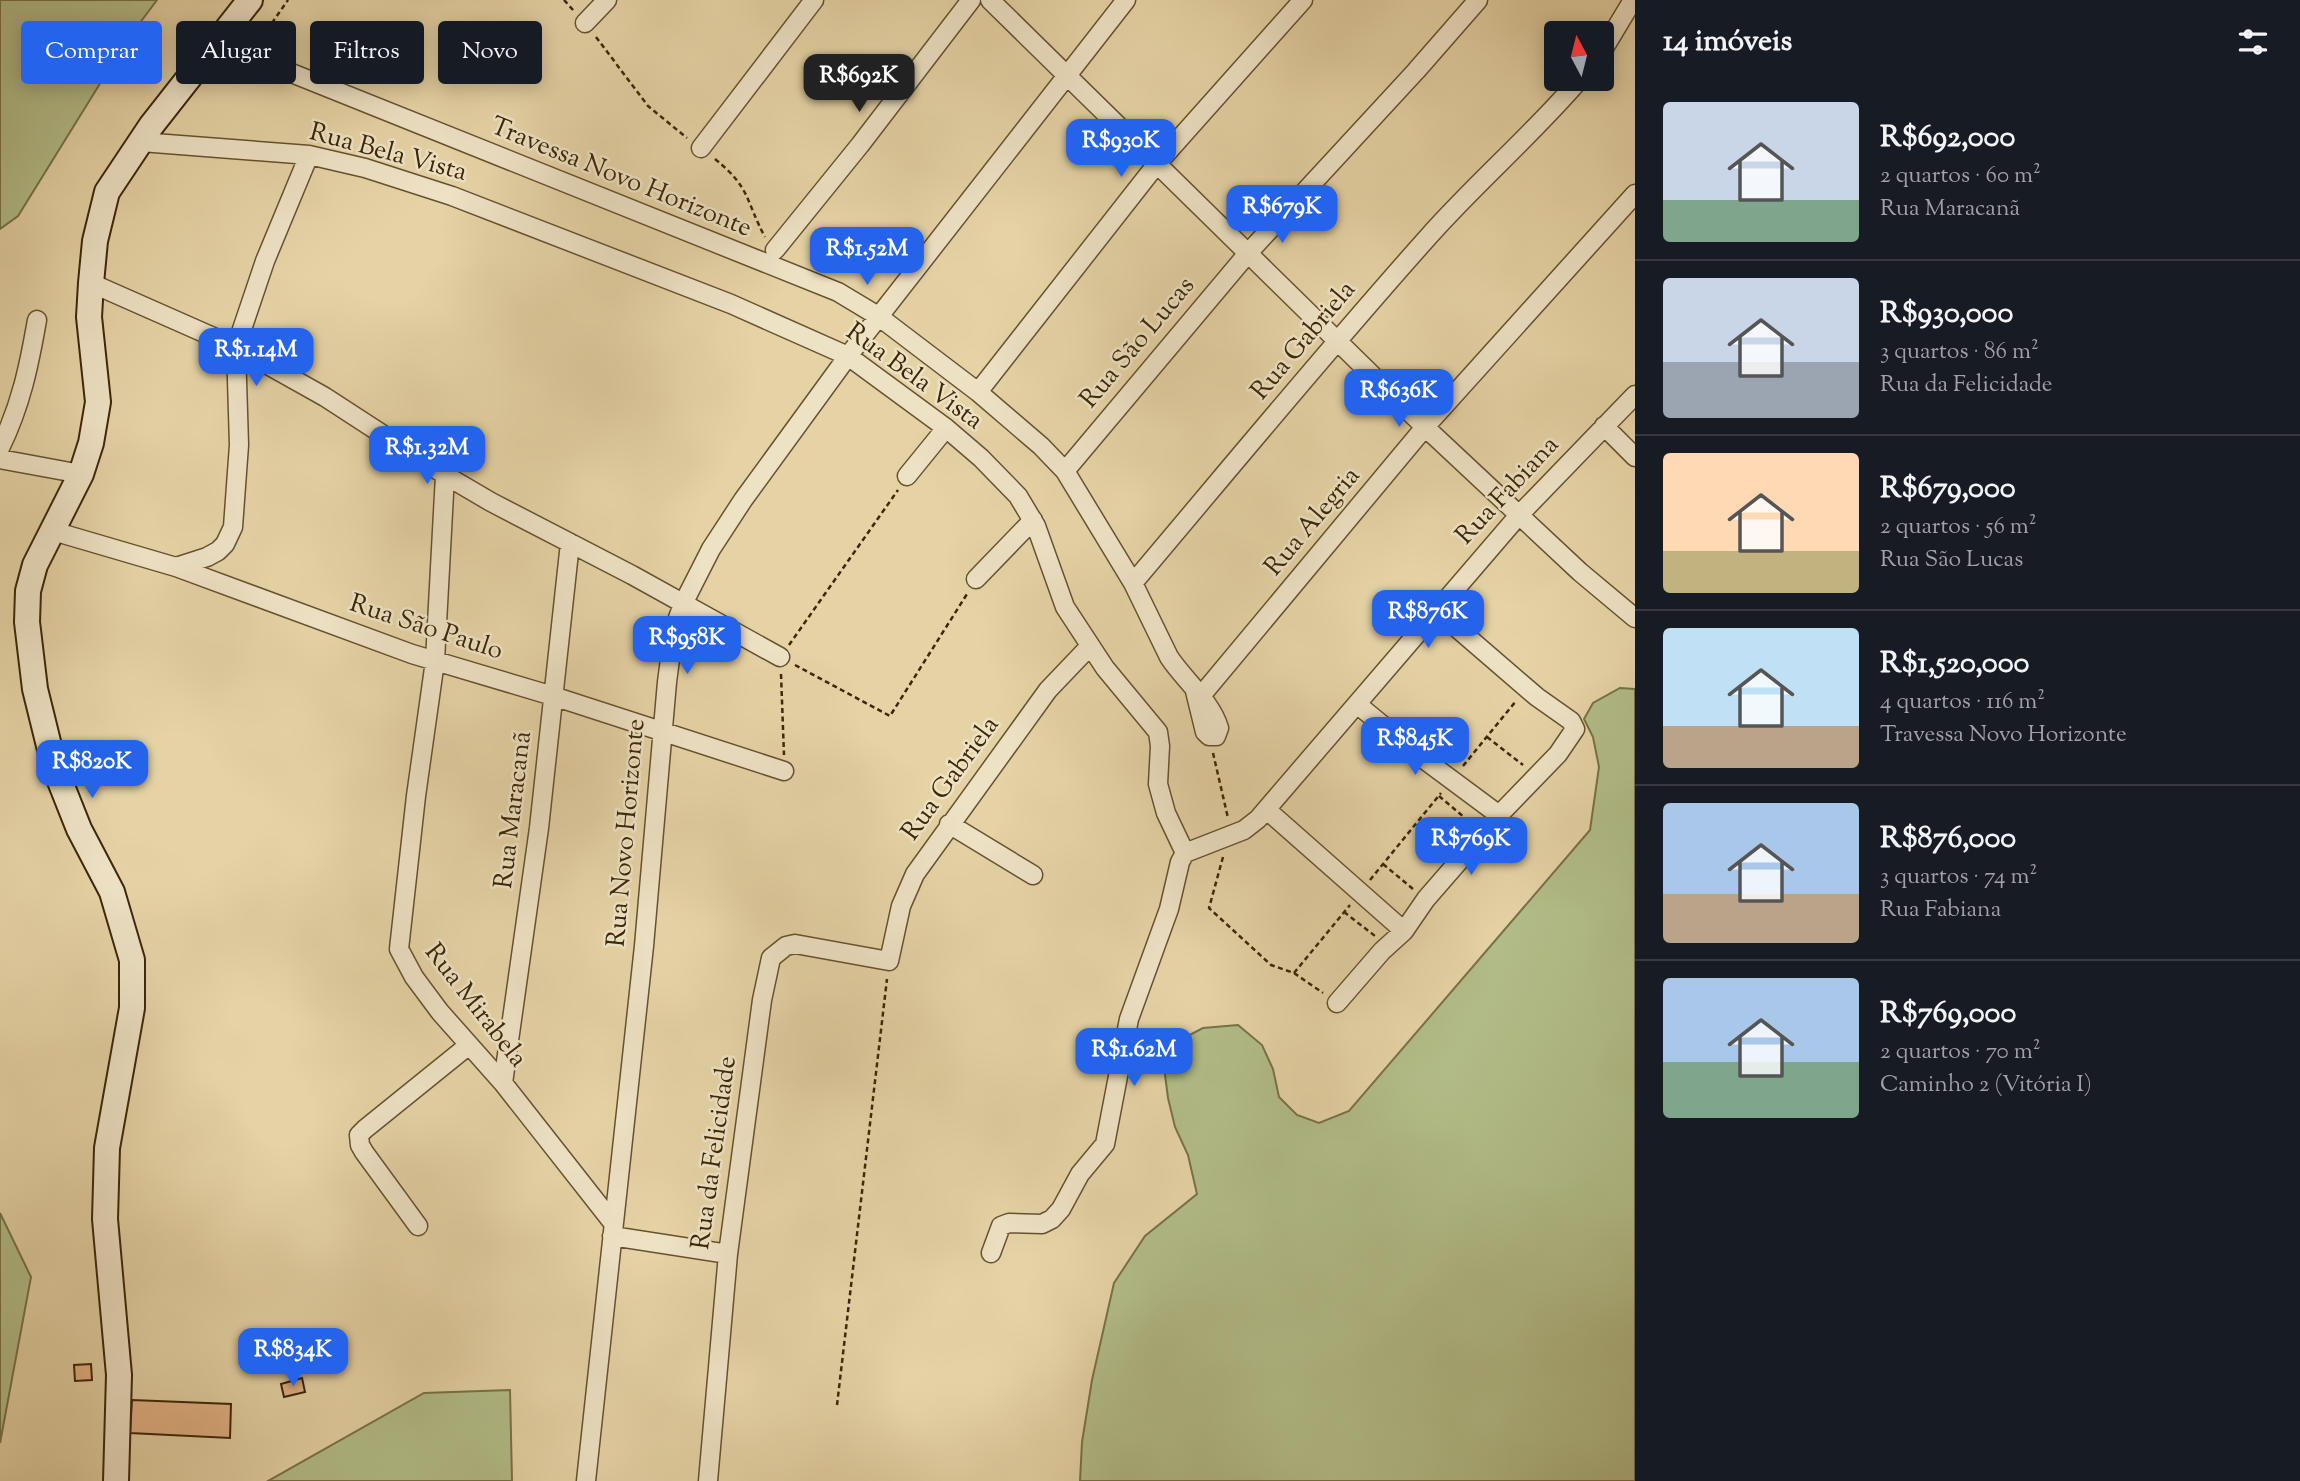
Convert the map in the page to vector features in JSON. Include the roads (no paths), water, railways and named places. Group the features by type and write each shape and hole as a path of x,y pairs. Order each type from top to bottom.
{"main road":[{"path":"116,1481 119,1375 105,1219 107,1148 132,1008 132,960 112,892 79,829 54,766 35,688 27,622 28,591 35,565 81,474 91,443 98,402 89,317 91,283 95,241 107,192 152,125 250,0"}],"street":[{"path":"585,23 607,0"},
{"path":"701,148 814,0"},
{"path":"775,250 860,145 971,0"},
{"path":"990,0 1156,165 1249,252 1337,342 1580,572 1635,618"},
{"name":"Rua Novo Horizonte","path":"586,1481 645,946 674,629 683,604 711,549 743,500 848,356 1126,0"},
{"path":"978,392 1156,165 1303,0"},
{"name":"Rua São Lucas","path":"1065,471 1249,252 1478,0"},
{"path":"1614,31 1633,0"},
{"name":"Travessa Novo Horizonte","path":"296,75 838,292 878,317 978,392 1041,446 1065,471 1133,583 1163,647 1219,725 1217,735 1209,736"},
{"name":"Rua Gabriela","path":"1133,583 1465,196 1569,91"},
{"name":"Rua Bela Vista","path":"152,125 365,168 452,196 731,304 848,356 946,428 981,458 1018,496 1033,520 1065,607 1105,668 1158,732 1158,784 1166,813 1185,853"},
{"path":"176,567 218,551 225,544 233,527 239,445 236,347 265,261 309,155"},
{"name":"Rua Alegria","path":"1197,694 1426,427 1635,194"},
{"path":"91,283 236,347 325,397 491,502 780,657"},
{"path":"0,448 15,418 24,389 37,320"},
{"name":"Rua Fabiana","path":"1185,853 1230,836 1251,825 1268,810 1519,515 1635,395"},
{"path":"1604,426 1635,457"},
{"path":"908,475 946,428"},
{"path":"0,459 81,474"},
{"name":"Rua Mirabela","path":"445,475 435,662 414,809 399,948 414,977 503,1083 613,1230"},
{"path":"976,579 1033,520"},
{"name":"Rua São Paulo","path":"53,531 176,567 435,662 553,696 784,771"},
{"name":"Rua Maracanã","path":"503,1083 521,967 570,542"},
{"path":"1337,1003 1404,931 1426,899 1499,815 1558,754 1575,731 1575,725 1571,721 1527,688 1436,610"},
{"name":"Rua Gabriela","path":"889,961 897,918 915,874 1048,690 1090,646"},
{"path":"1358,705 1425,760 1499,815"},
{"path":"1268,810 1404,931"},
{"path":"949,824 1033,876"},
{"path":"991,1253 1001,1226 1009,1223 1042,1224 1058,1214 1080,1174 1105,1144 1129,1019 1169,909 1180,862 1185,853"},
{"name":"Rua da Felicidade","path":"708,1481 727,1254 762,1000 771,958 786,946 795,944 889,961"},
{"path":"418,1226 364,1152 359,1135 469,1045"},
{"path":"613,1230 727,1254"}]}
